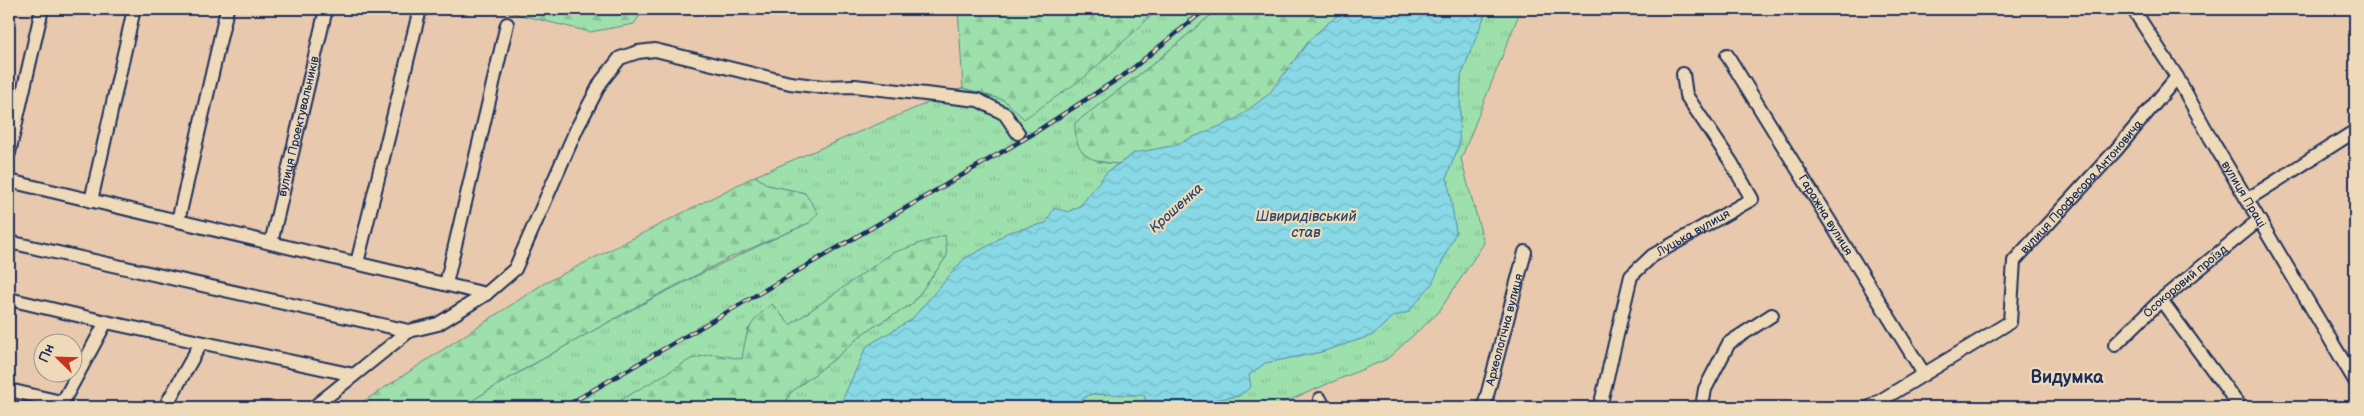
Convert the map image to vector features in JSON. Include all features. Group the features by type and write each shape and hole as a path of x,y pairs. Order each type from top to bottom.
{"street":[{"path":"9,153 42,9"},
{"path":"91,201 134,9"},
{"path":"178,221 226,9"},
{"name":"вулиця Проектувальників","path":"271,243 326,9"},
{"path":"357,263 420,9"},
{"name":"вулиця Праці","path":"2133,9 2178,77 2206,131 2355,381"},
{"path":"446,284 506,24"},
{"path":"314,407 409,332 438,324 486,294 515,269 576,128 601,82 620,58 638,52 655,50 790,84 823,87 855,86 978,100 1005,114 1018,133"},
{"name":"Гаражна вулиця","path":"1727,55 1924,374"},
{"name":"Луцька вулиця","path":"1600,407 1631,276 1652,256 1752,199 1731,162 1692,106 1686,95 1683,74"},
{"name":"вулиця Професора Антоновича","path":"1870,407 2010,322 2014,261 2116,150 2178,77"},
{"path":"2248,199 2355,132"},
{"path":"9,181 486,294"},
{"name":"Осокоровий проїзд","path":"2115,345 2161,300 2259,220"},
{"path":"9,242 409,332"},
{"name":"Археологічна вулиця","path":"1484,407 1525,252"},
{"path":"9,298 106,322 354,376"},
{"path":"2161,300 2240,407"},
{"path":"1702,407 1705,389 1729,343 1772,315"},
{"path":"9,390 61,404 106,322"},
{"path":"165,407 201,343"}],"green space":[{"path":"496,9 644,9 634,24 590,32"},
{"path":"958,9 1159,9 1085,77 1024,119 1004,100 963,88"},
{"path":"1159,9 1218,9 1153,64 1075,123 1098,162 1118,164 1107,172 1081,205 1046,223 1006,233 992,244 964,259 911,320 867,346 839,407 784,407 790,393 837,357 865,332 912,304 947,256 851,282 790,325 772,304 748,329 742,360 712,354 609,407 461,407 632,309 764,243 809,223 805,193 768,185 755,176 963,88 1004,100 1141,24"},
{"path":"1218,9 1345,9 1312,37 1269,94 1235,120 1172,146 1135,153 1118,164 1099,161 1085,155 1077,143 1075,123 1153,64"},
{"path":"1487,9 1521,9 1461,159 1484,243 1438,313 1387,359 1273,407 1166,407 1239,396 1249,375 1265,363 1321,352 1373,335 1392,317 1409,312 1456,232 1447,176 1459,145 1461,76"},
{"path":"755,176 768,185 805,193 818,213 809,223 731,257 650,299 461,407 355,407 543,284"},
{"path":"945,235 947,256 912,304 865,332 837,357 790,393 784,407 750,407 745,402 743,407 609,407 691,359 712,354 742,359 747,334 753,322 772,304 790,325 892,253"},
{"path":"1091,394 1144,395 1148,406 1166,407 1069,407"}],"water":[{"name":"Швиридівський став","path":"1345,9 1487,9 1461,76 1459,145 1447,176 1456,232 1432,284 1408,312 1392,317 1373,335 1321,352 1265,363 1249,375 1251,387 1239,396 1166,407 1148,406 1144,395 1091,394 1068,407 839,407 867,346 911,320 964,259 992,244 1006,233 1046,223 1054,208 1068,212 1081,205 1107,172 1135,153 1172,146 1235,120 1269,94 1312,37"}],"railway":[{"path":"564,407 1031,135 1127,73 1206,9"}],"district":[{"name":"Видумка","path":"2067,377"}],"water label":[{"name":"Крошенка","path":"1176,208"}]}
